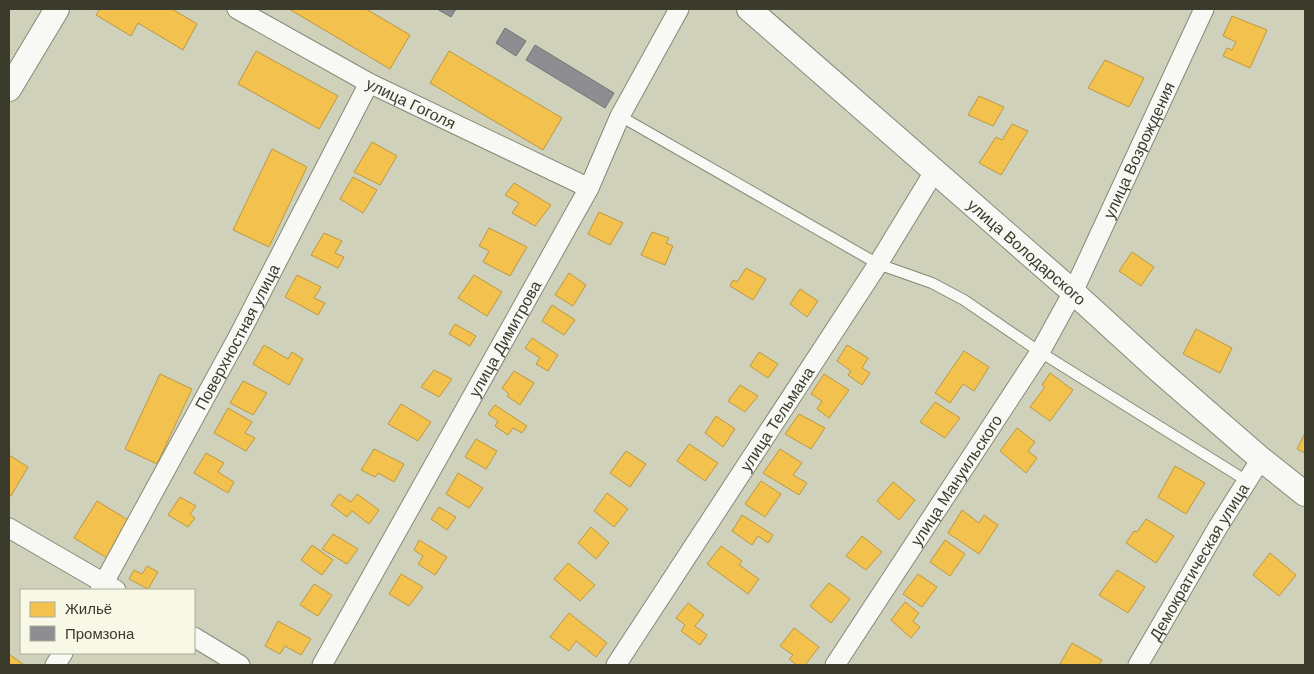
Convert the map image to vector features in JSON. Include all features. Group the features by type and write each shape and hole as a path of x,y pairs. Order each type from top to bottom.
{"street":[{"path":"9,89 58,9"},
{"name":"улица Гоголя","path":"237,9 370,83 589,188"},
{"name":"улица Димитрова","path":"322,665 589,188 620,116 679,9"},
{"name":"улица Володарского","path":"749,9 1073,292 1154,366 1261,459 1305,494"},
{"name":"улица Возрождения","path":"1073,292 1204,9"},
{"name":"Поверхностная улица","path":"106,588 370,83"},
{"name":"улица Тельмана","path":"616,665 878,264 934,172"},
{"name":"улица Мануильского","path":"835,665 1040,352 1073,292"},
{"name":"Демократическая улица","path":"1138,665 1218,527 1261,459"},
{"path":"9,528 106,588"},
{"path":"195,638 240,665"},
{"path":"55,665 62,654"}],"lane":[{"path":"620,116 878,264 932,283 964,300 1040,352 1247,481"}],"building: Жильё":[{"path":"100,9 172,9 197,24 183,50 138,23 131,36 96,15"},
{"path":"289,9 366,9 410,35 390,69"},
{"path":"1232,16 1267,30 1250,68 1223,56 1227,48 1232,50 1236,42 1223,36"},
{"path":"256,51 338,96 319,129 238,84"},
{"path":"449,51 562,118 543,150 430,83"},
{"path":"1105,60 1144,78 1129,107 1088,88"},
{"path":"979,96 1004,107 993,126 968,115"},
{"path":"1012,124 1028,131 1001,175 979,163 996,137 1002,140"},
{"path":"372,142 397,156 380,185 354,172"},
{"path":"272,149 307,167 269,247 233,230"},
{"path":"353,177 377,190 363,213 340,199"},
{"path":"514,183 551,205 535,226 512,213 519,203 505,195"},
{"path":"599,212 623,223 610,245 588,234"},
{"path":"489,228 527,247 510,276 483,262 489,251 479,246"},
{"path":"652,232 669,238 666,243 673,246 665,265 641,255"},
{"path":"324,233 342,241 335,253 344,257 338,268 311,255"},
{"path":"1132,252 1154,267 1141,286 1119,271"},
{"path":"746,268 766,279 753,300 730,286 733,280 737,282"},
{"path":"569,273 586,285 573,306 555,295"},
{"path":"297,275 321,287 314,298 325,303 318,315 285,297"},
{"path":"474,275 502,292 487,316 458,298"},
{"path":"800,289 818,301 807,317 790,304"},
{"path":"552,305 575,320 564,335 542,321"},
{"path":"455,324 476,336 470,346 449,334"},
{"path":"1196,329 1232,348 1220,373 1183,354"},
{"path":"532,338 558,355 548,371 536,364 540,358 525,348"},
{"path":"264,345 288,359 292,352 303,359 289,385 253,364"},
{"path":"847,345 868,358 862,368 870,373 862,385 848,375 851,371 837,361"},
{"path":"964,351 989,367 974,391 963,384 950,403 935,393"},
{"path":"759,352 778,364 768,378 750,366"},
{"path":"434,370 452,379 439,397 421,387"},
{"path":"514,371 534,383 520,405 507,396 509,394 502,388"},
{"path":"1050,373 1073,390 1050,421 1030,407 1045,387 1042,385"},
{"path":"160,374 192,389 157,464 125,449"},
{"path":"824,374 849,390 829,418 817,409 822,401 811,394"},
{"path":"243,381 267,393 253,415 230,403"},
{"path":"740,385 758,396 745,412 728,401"},
{"path":"935,402 960,418 945,438 920,422"},
{"path":"401,404 431,422 418,441 388,424"},
{"path":"495,405 527,426 522,433 513,428 508,435 495,426 498,421 488,414"},
{"path":"228,408 252,422 245,433 255,438 246,451 214,433"},
{"path":"799,414 825,428 811,449 785,434"},
{"path":"716,416 735,429 723,447 705,433"},
{"path":"1017,428 1035,442 1028,451 1037,458 1026,473 1000,451"},
{"path":"1305,433 1305,453 1297,449"},
{"path":"476,439 497,451 486,469 465,457"},
{"path":"689,444 718,463 705,481 677,461"},
{"path":"374,449 404,464 394,482 378,473 375,477 361,470"},
{"path":"780,449 802,463 793,475 807,483 799,495 763,473"},
{"path":"626,451 646,464 630,487 610,473"},
{"path":"206,453 224,463 218,472 234,482 228,493 194,473"},
{"path":"9,455 28,467 11,496 9,495"},
{"path":"1175,466 1205,483 1186,514 1158,497"},
{"path":"458,473 483,488 469,508 446,494"},
{"path":"761,481 781,494 765,517 745,504"},
{"path":"893,482 915,500 899,520 877,501"},
{"path":"607,493 628,509 614,527 594,511"},
{"path":"339,494 351,502 357,494 379,510 369,524 352,511 347,517 331,505"},
{"path":"180,497 196,506 190,514 195,518 188,527 168,515"},
{"path":"97,501 130,521 107,558 74,538"},
{"path":"439,507 456,517 447,530 431,519"},
{"path":"962,510 979,523 984,515 998,525 979,554 948,533"},
{"path":"742,515 773,535 768,543 758,536 752,545 732,531"},
{"path":"1146,519 1174,536 1156,563 1126,543 1134,531 1137,532"},
{"path":"591,527 609,543 596,559 578,543"},
{"path":"333,534 358,549 347,564 322,549"},
{"path":"862,536 882,552 866,570 846,556"},
{"path":"419,540 447,557 435,575 418,564 423,556 414,550"},
{"path":"945,540 965,554 950,576 930,562"},
{"path":"312,545 333,560 322,575 301,560"},
{"path":"721,546 742,561 739,565 759,579 748,594 707,564"},
{"path":"1270,553 1296,575 1279,596 1253,575"},
{"path":"568,563 595,585 580,601 554,579"},
{"path":"147,566 158,572 148,589 129,579 134,570 142,574"},
{"path":"1117,570 1145,587 1128,613 1099,595"},
{"path":"401,574 423,587 409,606 389,594"},
{"path":"918,574 937,587 922,607 903,594"},
{"path":"829,583 850,599 831,623 810,606"},
{"path":"314,584 332,595 318,616 300,605"},
{"path":"905,602 919,613 913,621 920,627 911,638 891,620"},
{"path":"688,603 704,615 695,626 707,635 700,645 681,631 685,625 676,618"},
{"path":"569,613 607,643 596,657 576,641 569,651 550,637"},
{"path":"278,621 311,639 301,655 285,646 280,654 265,646"},
{"path":"794,628 819,647 805,665 797,665 789,659 793,655 780,646"},
{"path":"1072,643 1102,660 1099,665 1060,664"},
{"path":"9,654 24,665 9,665"}],"building: Промзона":[{"path":"437,9 456,9 451,17"},
{"path":"505,28 526,41 516,56 496,43"},
{"path":"535,45 614,93 605,108 526,60"}]}
